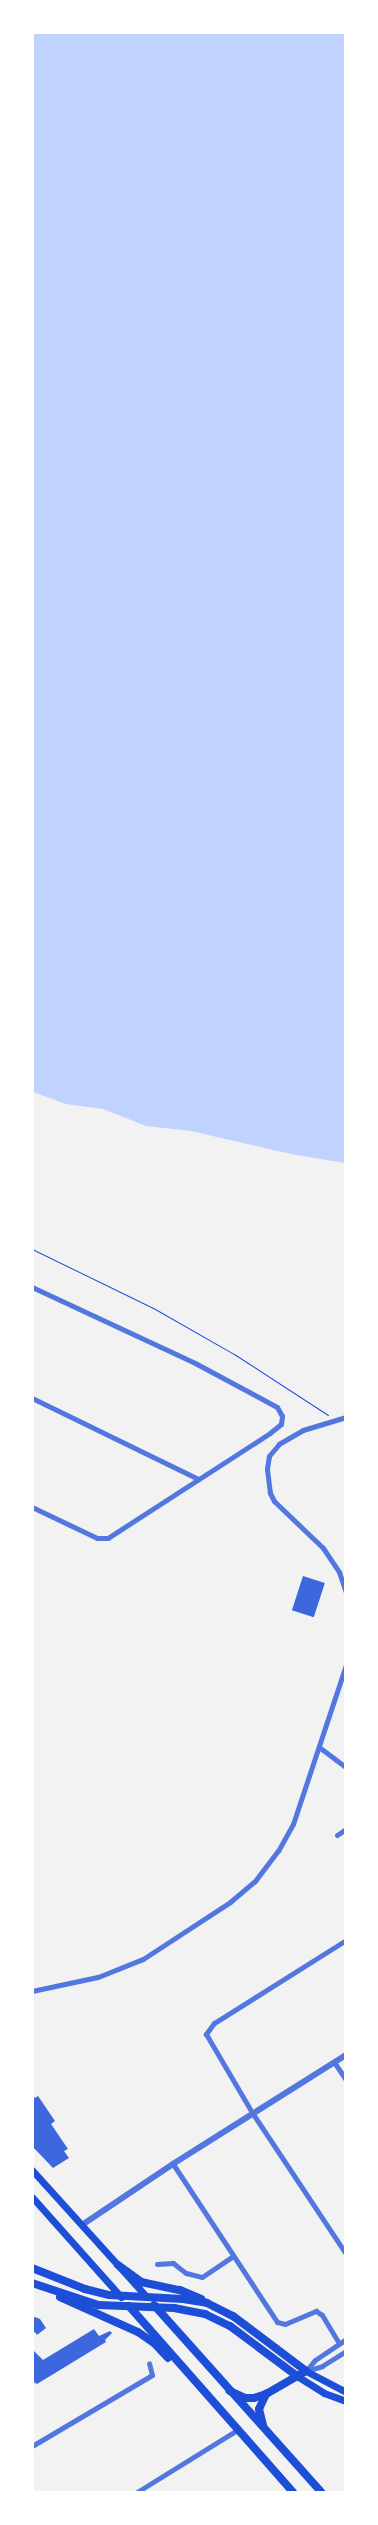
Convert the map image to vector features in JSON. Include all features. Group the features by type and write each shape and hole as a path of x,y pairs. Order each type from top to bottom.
{"main road":[{"path":"32,2170 321,2492"},
{"path":"32,2197 293,2492"},
{"path":"118,2265 141,2282 180,2290 233,2316 306,2371 346,2392"},
{"path":"32,2268 93,2292 121,2297 146,2296 207,2303"},
{"path":"32,2283 98,2305 131,2308 189,2309 222,2321 297,2376 324,2393 346,2401"},
{"path":"41,2286 144,2336 194,2382"},
{"path":"230,2391 245,2398 266,2394 306,2371"},
{"path":"265,2430 259,2411 266,2394"}],"street":[{"path":"32,1287 195,1364 276,1407 282,1416 281,1424 276,1428 108,1538 97,1538 32,1507"},
{"path":"32,1398 198,1479"},
{"path":"346,1417 303,1430 280,1444 269,1456 267,1469 270,1493 274,1501 323,1548 339,1572 346,1592"},
{"path":"32,1991 98,1977 137,1962 237,1898 261,1874 288,1834 346,1665"},
{"path":"319,1747 346,1767"},
{"path":"337,1835 346,1829"},
{"path":"346,1940 214,2023 206,2034 253,2114 346,2254"},
{"path":"82,2225 173,2164 346,2054"},
{"path":"334,2062 346,2080"},
{"path":"173,2164 232,2257 274,2318 280,2324 285,2324 316,2311 322,2315 339,2343"},
{"path":"157,2264 173,2262 186,2273 202,2277 232,2257"},
{"path":"306,2371 315,2360 346,2339"},
{"path":"306,2371 322,2366 346,2351"},
{"path":"32,2446 152,2374 149,2362"},
{"path":"137,2492 237,2430"}],"path":[{"path":"32,1249 171,1318 234,1354 331,1417"}],"water":[{"path":"32,33 345,33 345,1163 291,1154 191,1131 146,1126 103,1109 66,1104 33,1092"}],"building":[{"path":"303,1576 325,1583 314,1617 292,1610"},
{"path":"32,2095 35,2098 38,2096 55,2121 51,2124 68,2149 64,2151 69,2158 53,2168 32,2146"},
{"path":"32,2318 40,2319 46,2328 37,2335 35,2332 32,2334"},
{"path":"94,2329 99,2336 110,2331 112,2333 105,2340 106,2342 37,2384 32,2381 32,2349 43,2360"}]}
